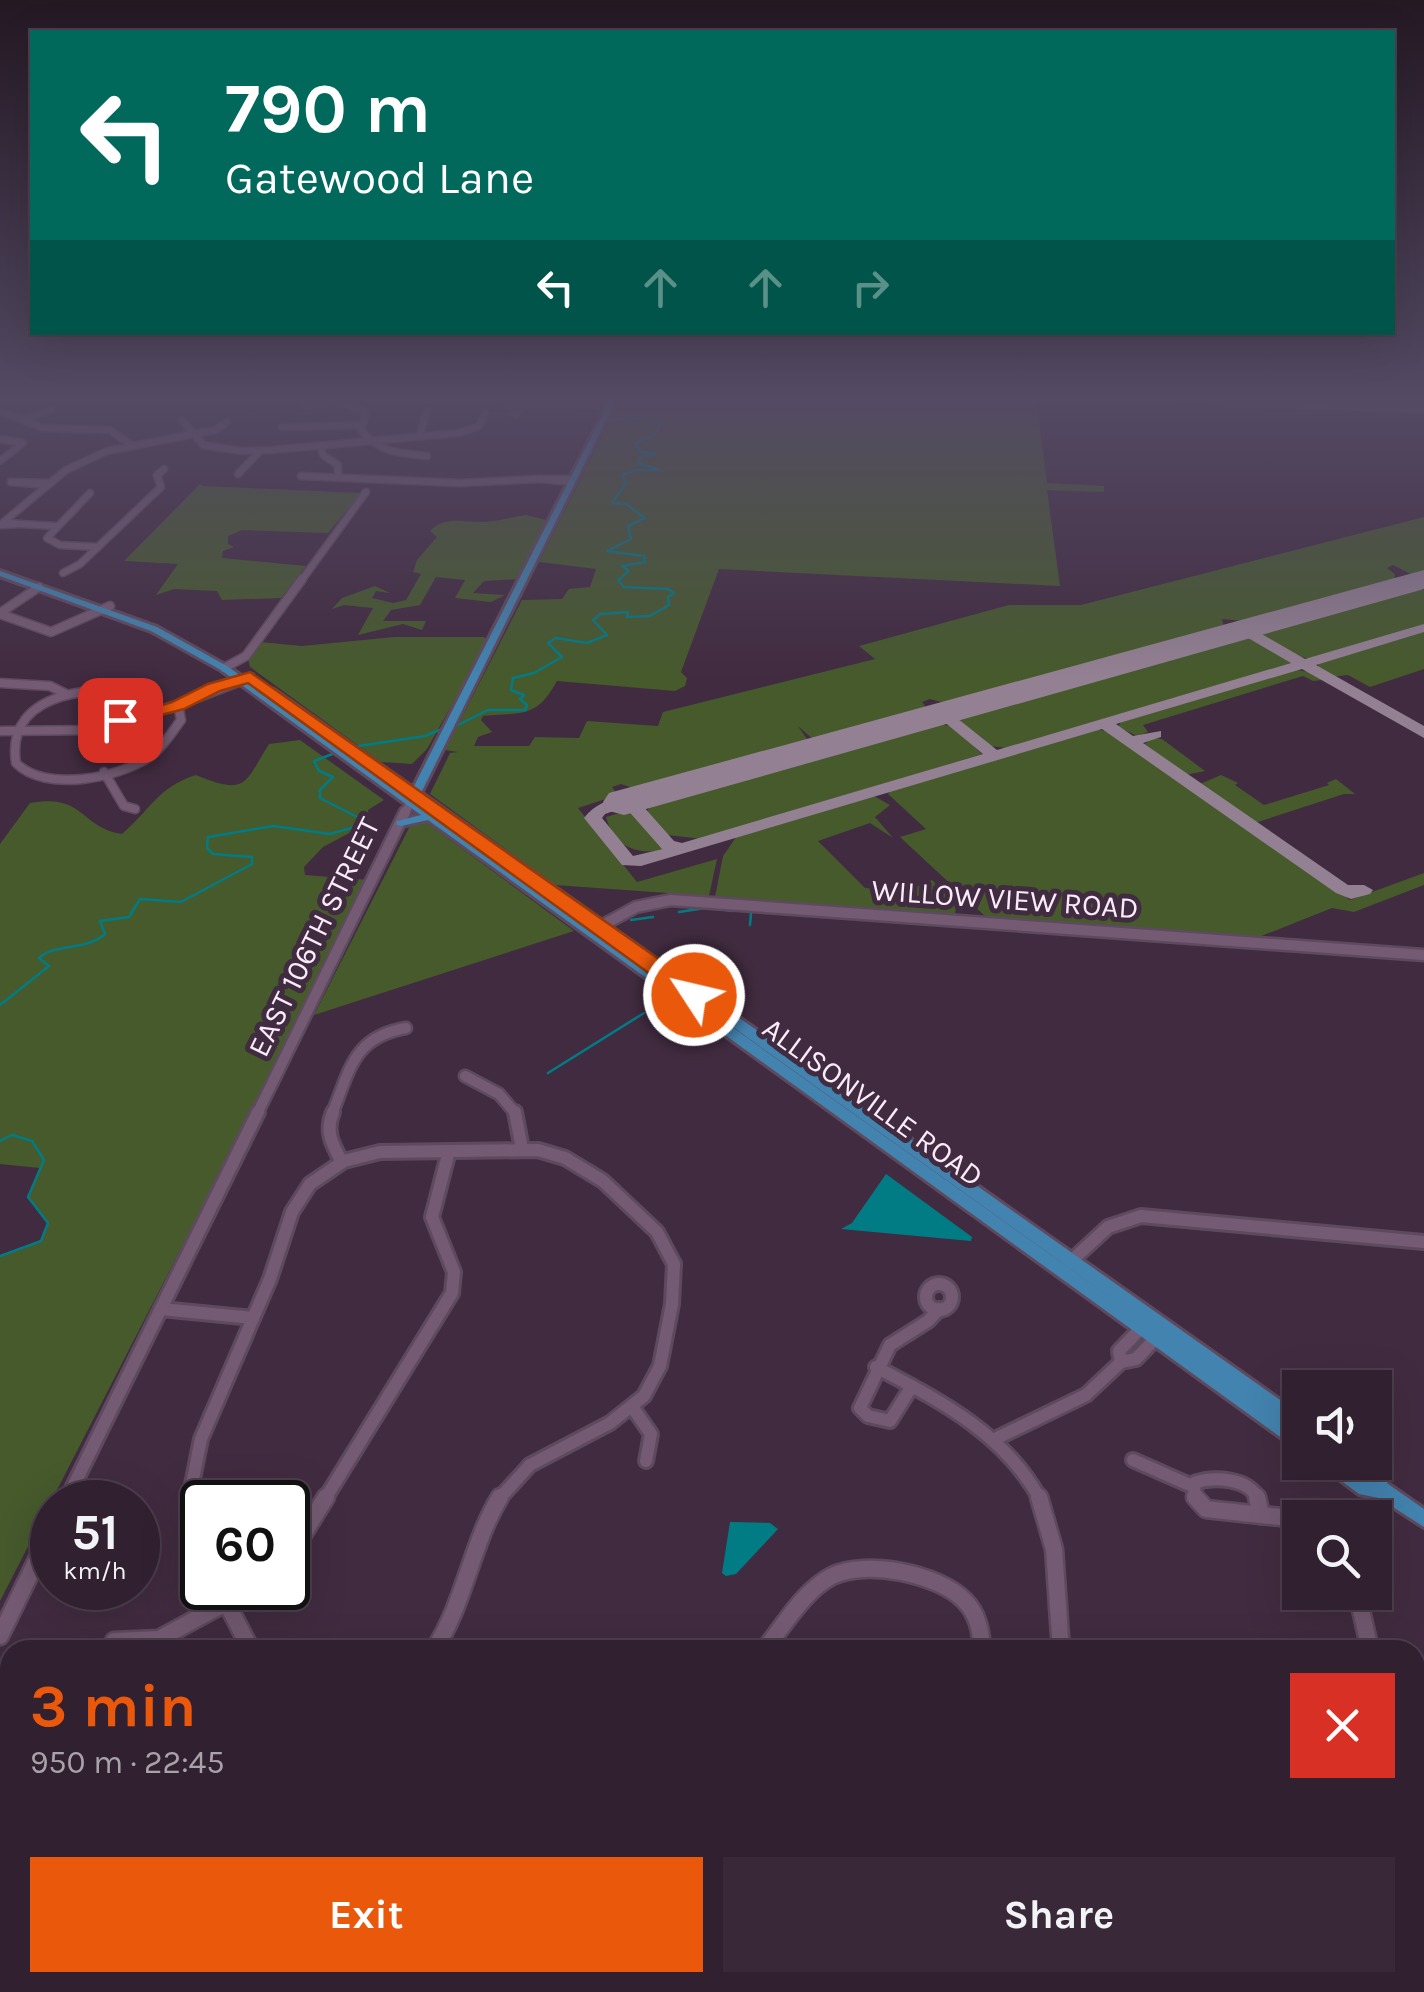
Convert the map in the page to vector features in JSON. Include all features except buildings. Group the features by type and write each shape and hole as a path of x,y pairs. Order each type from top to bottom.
{"main road":[{"name":"EAST 106TH STREET","path":"413,799 567,491"},
{"name":"ALLISONVILLE ROAD","path":"0,570 103,607"},
{"name":"ALLISONVILLE ROAD","path":"0,570 103,607 228,666 1066,1266 1282,1411"},
{"name":"ALLISONVILLE ROAD","path":"352,756 392,778 429,817 594,930"},
{"path":"392,778 408,782 428,771"},
{"path":"401,823 429,817"},
{"name":"ALLISONVILLE ROAD","path":"1154,1328 1282,1428"},
{"path":"1354,1480 1365,1488 1382,1490"},
{"path":"1376,1480 1382,1490 1424,1520"}],"street":[{"path":"1,524 41,491"},
{"path":"63,573 98,547 158,491"},
{"path":"228,666 246,656 366,492"},
{"path":"90,493 47,535 50,542 98,547"},
{"path":"1,524 56,526"},
{"path":"0,614 44,588"},
{"path":"0,614 50,632 103,607"},
{"path":"0,730 89,730 249,681"},
{"path":"0,683 50,686 66,694"},
{"path":"153,696 102,690 66,694 36,708 20,730 17,766 31,775 68,779 134,764 155,752 180,720 178,705"},
{"path":"104,772 121,803 135,809"},
{"name":"EAST 106TH STREET","path":"77,1480 413,799"},
{"name":"WILLOW VIEW ROAD","path":"594,930 651,902 671,900 1424,954"},
{"path":"342,1162 330,1141 329,1123 358,1050 380,1032 406,1028"},
{"path":"465,1076 485,1084 516,1112 523,1125 522,1149"},
{"path":"190,1480 192,1463 274,1270 298,1196 319,1176 342,1162 377,1150 522,1149 551,1152 584,1167 660,1233 667,1246 674,1280 660,1364 650,1387 633,1408 547,1454 504,1490 490,1514 452,1622 440,1640"},
{"path":"310,1523 452,1293 454,1272 432,1217 449,1151"},
{"path":"1066,1266 1108,1227 1141,1216 1424,1242"},
{"path":"161,1309 253,1318"},
{"path":"912,1386 890,1421 868,1416 860,1402 890,1345 928,1321 939,1309"},
{"path":"997,1438 1086,1395 1121,1362 1136,1359 1154,1328"},
{"path":"876,1367 966,1416 997,1438 1028,1478 1052,1532 1060,1640"},
{"path":"633,1408 651,1434 646,1461"},
{"path":"1132,1460 1192,1486 1200,1507 1282,1517"},
{"path":"1192,1486 1200,1478 1245,1485 1256,1492 1261,1515"},
{"path":"772,1640 819,1585 836,1574 878,1572 932,1579 952,1587 968,1604 981,1640"},
{"path":"0,1636 30,1574"},
{"path":"114,1640 158,1639 201,1610"},
{"path":"231,1610 246,1640"},
{"path":"1361,1610 1368,1640"}],"shaded area":[{"path":"193,491 362,493 328,533 242,530 228,536 228,544 234,547 223,551 222,558 306,566 281,598 222,600 217,591 174,589 156,595 178,564 124,561"},
{"path":"575,491 1047,491 1060,586 719,569 681,672 687,678 685,686 675,691 557,681 535,708 483,716 481,720 492,732 478,737 474,746 529,746 535,737 579,738 587,721 658,726 663,712 875,659 859,646 1009,605 1081,605 1424,517 1424,581 1393,565 1387,568 1395,574 1394,580 1244,621 1222,619 1224,627 948,704 930,699 922,702 922,711 815,741 798,726 809,742 639,790 621,784 612,787 618,795 578,808 637,882 717,859 709,896 555,885 430,794 450,753 458,752 445,750 522,600 562,599 569,589 590,587 596,569 539,562"},
{"path":"526,515 546,520 519,579 484,581 473,593 505,595 491,602 455,598 465,580 436,577 420,605 391,610 383,621 426,621 422,630 403,624 358,635 373,608 344,605 332,609 342,598 375,586 390,593 376,591 372,598 393,603 406,600 421,574 413,572 417,560 437,537 430,531 442,523 485,522"},
{"path":"1411,590 1424,590 1424,625 1311,659 1297,656 1261,635 1262,631"},
{"path":"1424,631 1424,669 1370,687 1348,675 1331,677 1317,668 1319,663"},
{"path":"394,637 484,637 488,641 427,749 412,764 381,762 250,667 248,659 260,642 302,646"},
{"path":"1243,637 1254,638 1291,663 1006,748 990,746 960,721 964,716"},
{"path":"1296,670 1311,672 1322,680 1303,676 1143,725 1148,732 1137,736 1118,727 1121,722"},
{"path":"935,724 952,726 982,754 703,839 667,835 646,813 652,803"},
{"path":"1096,729 1110,732 1350,900 1424,873 1424,885 1354,912 1332,908 1259,937 985,916 900,837 926,829 888,794 891,790"},
{"path":"1153,738 1162,739 1205,771 1185,775 1143,745"},
{"path":"300,740 384,800 368,810 370,822 323,847 304,867 305,875 370,880 62,1480 30,1480 30,1543 0,1601 0,1256 41,1241 48,1223 28,1197 40,1168 0,1164 0,844 30,803 48,801 72,807 97,825 122,834 164,792 183,780 196,775 225,785 242,782 269,744"},
{"path":"1221,775 1238,783 1235,785 1264,805 1329,785 1336,779 1355,794 1344,794 1255,823 1200,784"},
{"path":"874,796 890,805 875,817 893,838 870,823 818,841 865,888 909,890 932,880 956,906 955,914 715,897 723,856 737,836"},
{"path":"630,810 664,850 635,850 614,836 606,817"},
{"path":"417,820 426,822 574,931 314,1015 411,824"},
{"path":"886,1174 972,1237 971,1241 841,1229 852,1223"},
{"path":"730,1522 770,1523 778,1529 736,1574 726,1576 722,1573"}],"waterway":[{"path":"454,727 488,710 525,710 527,705 520,699 524,695 511,690 513,678 534,673 562,657 548,643 556,638 587,643 607,635 593,620 600,614 628,612 627,617 650,616 669,605 668,597 674,593 668,589 624,587 618,580 629,571 622,566 645,562 644,556 607,551 631,539 628,526 645,518 626,504 612,503 620,491"},
{"path":"352,747 425,736 442,729"},
{"path":"0,1005 49,966 39,958 46,953 88,943 105,934 100,921 129,917 140,899 181,902 252,864 252,857 213,854 207,848 208,837 274,826 330,834 359,826 361,819 320,798 320,790 333,777 319,771 314,761 335,753"},
{"path":"679,912 705,908"},
{"path":"710,908 733,911"},
{"path":"750,925 751,913"},
{"path":"631,920 653,917"},
{"path":"548,1073 644,1013"},
{"path":"0,1141 12,1135 32,1141 44,1160 28,1197 48,1223 41,1241 0,1256"}],"taxiway":[{"path":"1418,580 1424,583"},
{"path":"1304,664 1424,628"},
{"path":"1243,629 1304,664"},
{"path":"1104,723 1304,664"},
{"path":"1304,664 1424,733"},
{"path":"942,713 994,756"},
{"path":"994,756 1104,723"},
{"path":"1104,723 1131,742"},
{"path":"1131,742 1155,734"},
{"path":"1131,742 1342,889 1351,893 1364,890"},
{"path":"629,801 668,845 683,848 994,756"},
{"path":"624,802 599,810 593,818 628,861 685,848"}],"runway":[{"path":"624,802 1421,579"}],"route":[{"path":"120,720 178,705 214,688 250,678 694,995"}]}
